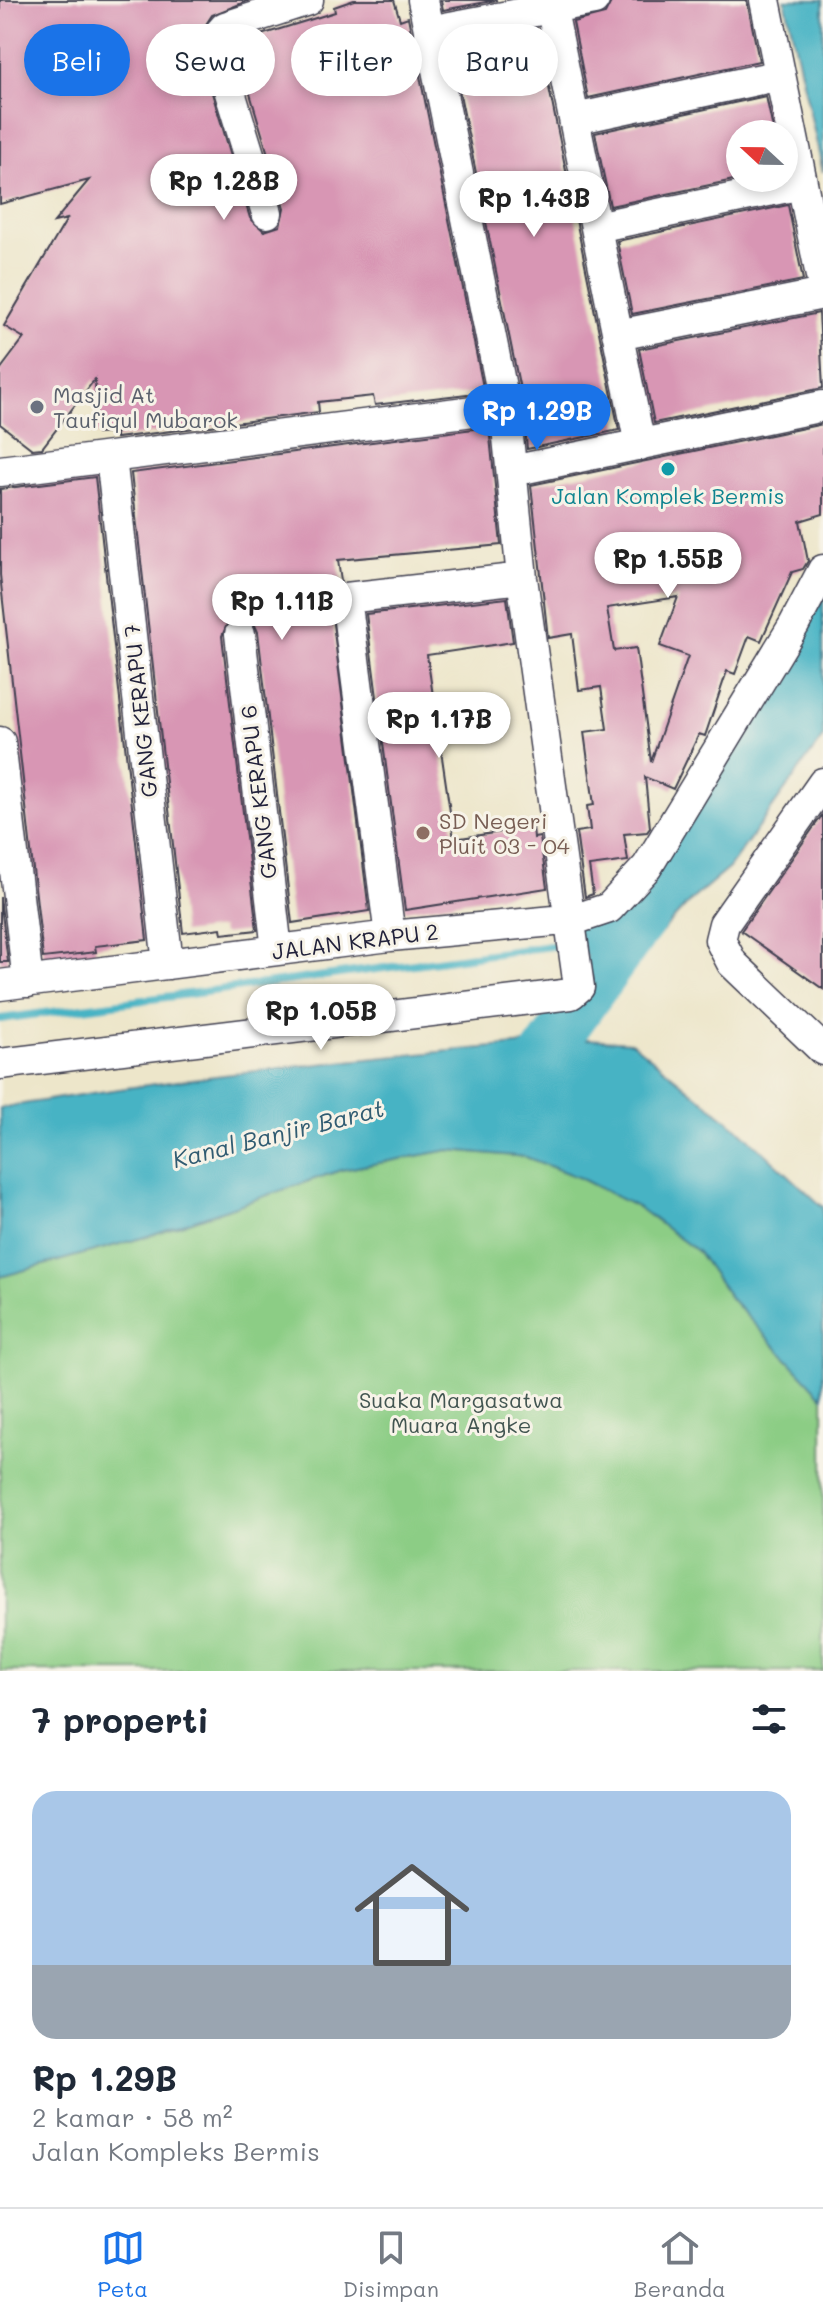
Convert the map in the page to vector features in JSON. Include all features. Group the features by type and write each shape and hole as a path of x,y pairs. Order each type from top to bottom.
{"street":[{"path":"267,213 217,50 217,36 225,27 308,0"},
{"path":"0,1064 571,994 579,987 522,578 505,407 423,0"},
{"path":"429,31 551,4 594,0"},
{"path":"765,0 823,286"},
{"path":"551,4 640,445"},
{"path":"575,119 780,75"},
{"path":"596,227 802,184"},
{"path":"618,335 823,294"},
{"path":"512,471 823,406"},
{"path":"0,471 505,407"},
{"name":"GANG KERAPU 7","path":"111,457 168,964"},
{"name":"JALAN KRAPU 2","path":"14,983 390,936 568,925 609,908 647,867 794,625 823,570"},
{"path":"390,936 346,598 522,578"},
{"name":"GANG KERAPU 6","path":"240,634 277,950"},
{"path":"0,742 14,983"},
{"path":"822,1046 732,963 720,940 724,924 823,783"}],"green space":[{"name":"Suaka Margasatwa Muara Angke","path":"449,1150 526,1157 580,1178 639,1208 698,1252 731,1299 823,1397 823,1671 0,1671 0,1277 145,1237 341,1170"}],"water":[{"path":"785,0 823,0 823,172"},
{"path":"823,591 823,737 729,868 691,900 629,968 584,955 575,921 608,914"},
{"name":"Kanal Banjir Barat","path":"588,1039 631,1042 740,1130 823,1207 823,1397 731,1299 698,1252 639,1208 580,1178 526,1157 449,1150 341,1170 145,1237 0,1277 0,1108 146,1085 293,1067"}],"building":[{"path":"0,0 250,0 212,15 206,24 146,24 146,96 213,96 250,218 264,231 280,226 284,208 251,96 275,96 275,31 291,26 291,96 422,96 422,86 484,392 375,405 373,396 318,402 319,412 116,438 116,433 97,434 95,379 42,448 32,449 0,424 0,370 24,338 4,326 67,219 54,222 89,180 0,204"},
{"path":"354,0 394,0 400,20 408,17 409,24 296,24 335,12 334,7"},
{"path":"441,0 497,0 443,10"},
{"path":"612,0 747,0 759,61 588,98 573,22 605,14"},
{"path":"460,96 551,96 619,430 527,449 523,404"},
{"path":"766,96 771,120 726,120 726,182 610,206 595,133"},
{"path":"788,205 803,280 632,314 617,241"},
{"path":"819,313 823,388 654,423 639,349"},
{"path":"823,424 823,514 800,521 808,561 803,569 792,572 761,641 749,636 735,674 727,671 705,736 699,734 673,789 645,777 650,828 647,832 624,834 628,861 589,866 593,894 585,897 576,832 590,830 587,806 594,805 584,732 607,729 601,687 579,690 572,634 548,638 531,485","holes":["678,597 660,646 688,656 651,762 636,648 614,651 607,608"]},
{"path":"489,427 501,545 338,560 341,581 329,592 369,911 292,923 258,632 254,623 239,616 229,620 222,636 257,930 222,934 221,928 183,933 131,473"},
{"path":"95,477 147,940 95,946 96,952 43,958 0,575 0,489"},
{"path":"507,598 513,642 427,655 454,839 533,827 534,838 540,837 547,888 405,910 366,614"},
{"path":"823,814 823,989 741,931"},
{"path":"0,897 8,962 0,962"}],"waterway":[{"path":"515,1097 649,910"},
{"path":"0,1019 565,944"}],"place":[{"name":"Masjid At Taufiqul Mubarok","path":"37,407"},
{"name":"Jalan Komplek Bermis","path":"668,469"},
{"name":"SD Negeri Pluit 03 - 04","path":"423,833"}]}
